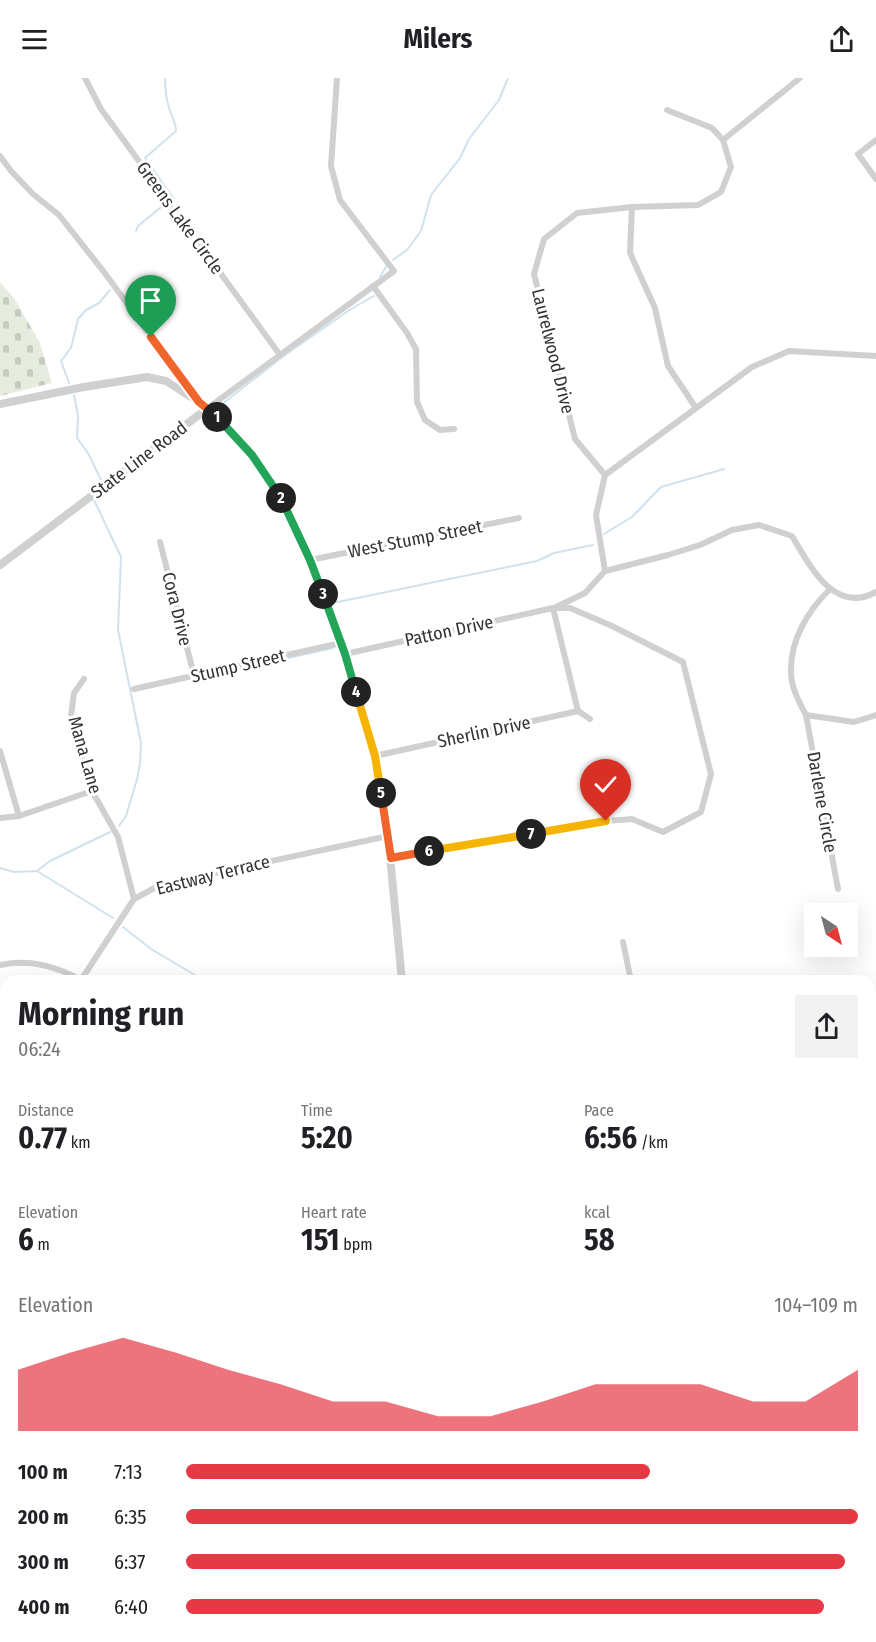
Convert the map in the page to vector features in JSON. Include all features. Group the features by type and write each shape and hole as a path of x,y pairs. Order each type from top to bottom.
{"street":[{"name":"Greens Lake Circle","path":"85,78 101,109 280,355"},
{"name":"State Line Road","path":"1,561 394,271 340,200 332,166 337,78"},
{"path":"667,110 712,128 723,140 800,78"},
{"name":"Laurelwood Drive","path":"605,475 575,439 534,274 544,239 577,213 632,207 698,205 722,192 731,167 723,140"},
{"path":"876,140 858,154 876,179"},
{"path":"0,156 10,171 33,194 59,215 104,272 199,402"},
{"path":"632,207 630,253 654,308 668,366 696,408"},
{"path":"373,286 416,349 417,402 425,420 440,430 454,429"},
{"path":"605,571 596,516 605,475 752,367 789,351 876,356"},
{"path":"0,404 147,377 166,381 208,408 252,455 280,497 310,560 345,654 375,756 391,858 401,975"},
{"name":"West Stump Street","path":"310,560 519,518"},
{"path":"553,608 585,593 605,571 668,555 732,530 759,525 792,536 808,563 829,590 850,599 863,599 876,592"},
{"name":"Cora Drive","path":"160,542 195,675"},
{"name":"Darlene Circle","path":"829,590 813,605 801,629 794,646 790,672 794,689 806,716 838,889"},
{"path":"553,608 578,711 590,719"},
{"path":"391,858 606,821 632,819 663,832 701,812 711,774 683,662 612,626 570,608 553,608"},
{"name":"Patton Drive","path":"345,654 553,608"},
{"name":"Stump Street","path":"134,689 341,643"},
{"name":"Mana Lane","path":"84,678 74,693 71,716 92,792 118,837 134,899"},
{"name":"Sherlin Drive","path":"375,756 578,711"},
{"path":"806,716 854,722 876,714"},
{"path":"0,751 19,816"},
{"path":"0,818 19,816 92,792"},
{"name":"Eastway Terrace","path":"85,975 134,899 160,885 388,836"},
{"path":"623,942 630,975"},
{"path":"0,965 17,962 54,966 72,975"}],"green space":[{"path":"0,282 14,298 40,343 52,383 0,396"}],"waterway":[{"path":"165,78 167,100 176,131 145,158 174,199"},
{"path":"393,260 407,250 421,231 431,195 460,158 469,139 499,100 508,78"},
{"path":"136,231 138,226 165,204"},
{"path":"380,277 387,265"},
{"path":"69,383 61,361 71,348 78,319 86,310 99,303 110,290"},
{"path":"217,408 285,355 351,309 374,296"},
{"path":"74,395 78,416 77,438 88,453 101,480 100,484"},
{"path":"604,534 632,517 661,487 724,469"},
{"path":"94,500 121,557 118,630 141,743 137,779 126,816 119,826"},
{"path":"333,603 537,561 554,553 593,545"},
{"path":"338,621 344,637"},
{"path":"216,674 333,648"},
{"path":"37,871 50,861 110,832"},
{"path":"0,868 14,872 37,871 113,918"},
{"path":"123,927 151,949 195,975"}],"route":[{"path":"151,337 199,402 208,408 252,455 280,497 310,560 345,654 375,756 391,858 606,821"}]}
